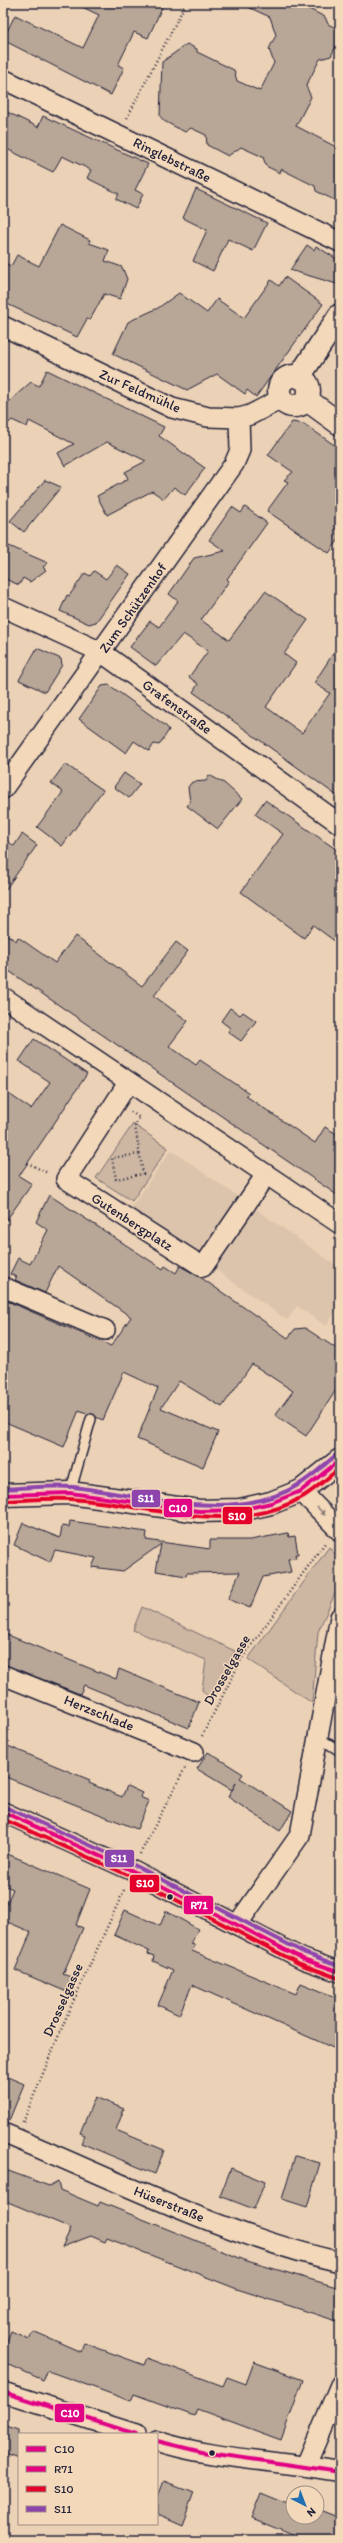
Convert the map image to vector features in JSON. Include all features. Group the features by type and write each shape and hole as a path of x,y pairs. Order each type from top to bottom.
{"street":[{"name":"Ringlebstraße","path":"3,79 340,242"},
{"path":"299,378 340,315"},
{"name":"Zur Feldmühle","path":"3,326 172,408 208,417 239,418 250,415 281,399"},
{"path":"290,377 299,378 308,387 306,400 303,404 293,406 281,399 279,390 283,382 290,377"},
{"path":"306,400 340,424"},
{"name":"Zum Schützenhof","path":"3,789 234,464 240,450 239,418"},
{"name":"Grafenstraße","path":"3,607 101,652 340,824"},
{"path":"3,997 265,1176 340,1224"},
{"path":"66,1179 128,1083"},
{"name":"Gutenbergplatz","path":"66,1179 203,1267 265,1176"},
{"path":"3,1287 105,1330"},
{"path":"3,1495 70,1493 199,1511 240,1510 271,1503 301,1491 340,1460"},
{"path":"301,1491 338,1529"},
{"path":"237,1925 300,1835 340,1617"},
{"name":"Herzschlade","path":"3,1674 194,1752"},
{"path":"3,1812 133,1871 303,1959 340,1972"},
{"name":"Hüserstraße","path":"9,2136 189,2212 298,2252 340,2262"},
{"path":"306,2465 340,2385"},
{"path":"3,2392 133,2433"},
{"path":"158,2441 176,2448 306,2465 340,2472"}],"lane":[{"path":"70,1493 91,1419"},
{"path":"319,1738 340,1751"}],"path":[{"path":"119,134 186,3"},
{"path":"139,1154 112,1158 116,1179 143,1174 135,1126 140,1118"},
{"path":"27,1163 36,1169 66,1179"},
{"name":"Drosselgasse","path":"150,1833 194,1752 242,1658 338,1529"},
{"name":"Drosselgasse","path":"9,2136 68,2013 133,1871"}],"shaded area":[{"path":"133,1124 168,1148 132,1201 96,1178"},
{"path":"171,1150 340,1268 340,1305 326,1326 297,1306 287,1320 185,1248 121,1222"},
{"path":"329,1547 340,1560 340,1582 318,1632 312,1703 248,1659"},
{"path":"142,1607 235,1651 211,1700 202,1690 206,1660 133,1630"}],"building":[{"path":"74,3 164,3 148,38 134,32 118,65 124,68 111,95 3,40 15,15 83,48 99,15"},
{"path":"239,3 297,3 325,17 328,24 340,30 340,38 331,56 320,59 306,86 311,97 296,126 340,149 340,203 316,191 315,186 281,169 280,173 266,166 263,157 241,147 228,156 207,145 206,135 191,128 185,132 164,121 160,116 162,62 187,44 197,49 197,52 234,70 237,81 260,91 274,63 269,49 276,35 270,17"},
{"path":"3,110 38,127 43,116 148,164 135,190 143,194 136,209 116,199 119,194 87,178 91,170 62,156 53,172 3,147"},
{"path":"196,189 267,223 253,251 228,239 213,271 193,261 207,230 183,218"},
{"path":"60,225 90,240 89,243 109,250 105,261 122,267 127,279 120,299 104,294 90,320 87,319 77,337 3,302 3,262 11,266 17,255 39,266"},
{"path":"307,245 314,250 316,246 340,261 340,285 290,270"},
{"path":"285,277 323,304 256,397 247,390 245,394 217,374 187,390 113,354 128,322 158,308 179,293 207,313 217,299 244,318 271,280 279,286"},
{"path":"47,370 164,427 159,436 205,468 185,495 174,487 164,499 152,491 107,515 97,496 128,479 125,472 146,461 107,442 65,466 58,453 74,444 29,421 27,427 12,420 3,428 3,407 31,382 39,386"},
{"path":"292,422 304,424 340,449 340,538 329,553 267,511 288,482 284,480 293,472 268,455"},
{"path":"45,480 61,487 24,532 10,521"},
{"path":"232,507 241,513 245,507 267,523 227,579 229,581 201,620 229,640 265,591 308,620 284,654 296,663 266,707 302,733 330,693 314,683 340,643 340,798 193,692 198,684 189,677 208,651 183,634 156,666 130,647 150,621 159,627 178,601 169,594 194,558 225,551 209,540"},
{"path":"9,546 48,563 43,567 46,570 30,582 23,578 19,585 3,578 3,558"},
{"path":"117,565 130,574 96,622 89,624 60,611 67,595 69,596 85,573 90,576 94,571 106,579"},
{"path":"37,648 61,659 62,665 45,692 19,680"},
{"path":"109,685 166,726 169,730 159,745 154,744 149,751 134,741 126,753 79,719 102,686"},
{"path":"65,764 103,790 62,846 37,827 63,792 51,783"},
{"path":"124,773 140,784 129,798 114,787"},
{"path":"209,775 224,783 242,799 218,829 187,806 190,802 188,787 192,782 206,781"},
{"path":"265,800 340,852 340,945 313,925 304,938 241,892 283,834 255,814"},
{"path":"22,834 37,845 3,893 3,838 14,846"},
{"path":"3,932 16,941 18,937 55,963 75,936 142,986 176,942 188,951 154,996 188,1021 169,1046 196,1065 200,1060 249,1093 246,1096 315,1143 325,1127 340,1136 340,1197 3,967"},
{"path":"230,1008 240,1015 243,1012 256,1021 241,1041 228,1032 230,1028 221,1021"},
{"path":"34,1039 87,1074 19,1176 32,1184 3,1225 3,1090 31,1109 50,1082 19,1061"},
{"path":"49,1195 163,1269 165,1266 176,1273 180,1266 200,1277 288,1338 295,1329 305,1328 340,1351 340,1384 306,1436 275,1415 293,1391 252,1364 222,1407 179,1381 161,1408 218,1432 203,1467 137,1439 158,1388 124,1372 103,1420 79,1410 64,1447 3,1421 3,1311 7,1301 111,1346 131,1317 58,1266 45,1293 15,1280 17,1277 10,1274 18,1258 30,1264 48,1230 36,1222"},
{"path":"70,1521 147,1532 146,1540 210,1549 210,1540 250,1540 288,1533 289,1537 295,1536 298,1554 295,1554 296,1558 288,1559 291,1572 263,1577 250,1608 228,1599 240,1572 187,1573 186,1576 156,1571 161,1544 123,1571 92,1567 96,1558 55,1550 50,1562 14,1545 23,1523 60,1538 62,1526 69,1527"},
{"path":"3,1633 116,1679 119,1669 199,1702 189,1728 84,1685 80,1694 3,1664"},
{"path":"3,1744 90,1780 89,1783 122,1797 127,1786 142,1793 140,1797 149,1801 137,1829 3,1776"},
{"path":"208,1752 243,1774 240,1778 292,1811 280,1831 228,1797 232,1790 197,1769"},
{"path":"3,1852 90,1889 76,1925 83,1928 63,1974 73,1978 67,1992 15,1970 31,1932 3,1920 3,1913 13,1889 3,1885"},
{"path":"125,1910 160,1926 166,1911 198,1929 191,1944 195,1945 192,1951 296,1994 301,1983 340,1999 340,2051 192,1985 179,2015 158,2005 173,1970 153,1961 154,1956 148,1954 149,1951 114,1935"},
{"path":"3,2075 24,2084 8,2123 3,2122"},
{"path":"95,2097 124,2109 116,2130 164,2150 155,2174 81,2143 85,2135 80,2133"},
{"path":"295,2156 320,2163 307,2207 282,2199"},
{"path":"231,2168 265,2182 254,2209 220,2196"},
{"path":"3,2169 49,2186 58,2181 60,2190 98,2206 100,2202 247,2261 340,2288 340,2322 237,2289 107,2238 105,2242 91,2236 62,2247 71,2228 3,2200"},
{"path":"11,2331 29,2339 33,2331 81,2352 84,2343 144,2365 147,2358 223,2386 227,2377 246,2384 254,2362 303,2380 281,2440 197,2409 194,2416 134,2394 131,2401 48,2371 43,2380 3,2362 3,2351"},
{"path":"3,2425 19,2430 18,2458 3,2452"},
{"path":"164,2481 194,2493 182,2525 158,2514 158,2496"},
{"path":"261,2493 285,2503 285,2525 325,2525 325,2512 340,2518 340,2531 337,2540 293,2540 295,2536 251,2518"}],"transit line":[{"name":"S11","path":"3,1489 64,1486 187,1504 217,1505 246,1503 273,1497 298,1485 313,1475 336,1455"},
{"name":"C10","path":"3,1495 70,1493 199,1511 240,1510 271,1503 301,1491 340,1460"},
{"name":"S10","path":"3,1501 70,1499 189,1515 219,1517 248,1515 277,1509 304,1496 340,1468"},
{"name":"S11","path":"5,1807 136,1866 305,1953 340,1966"},
{"name":"R71","path":"3,1812 133,1871 303,1959 340,1972"},
{"name":"S10","path":"3,1819 130,1876 300,1964 338,1978"},
{"name":"C10","path":"3,2392 133,2433"},
{"name":"C10","path":"158,2441 202,2452 340,2472"}]}
